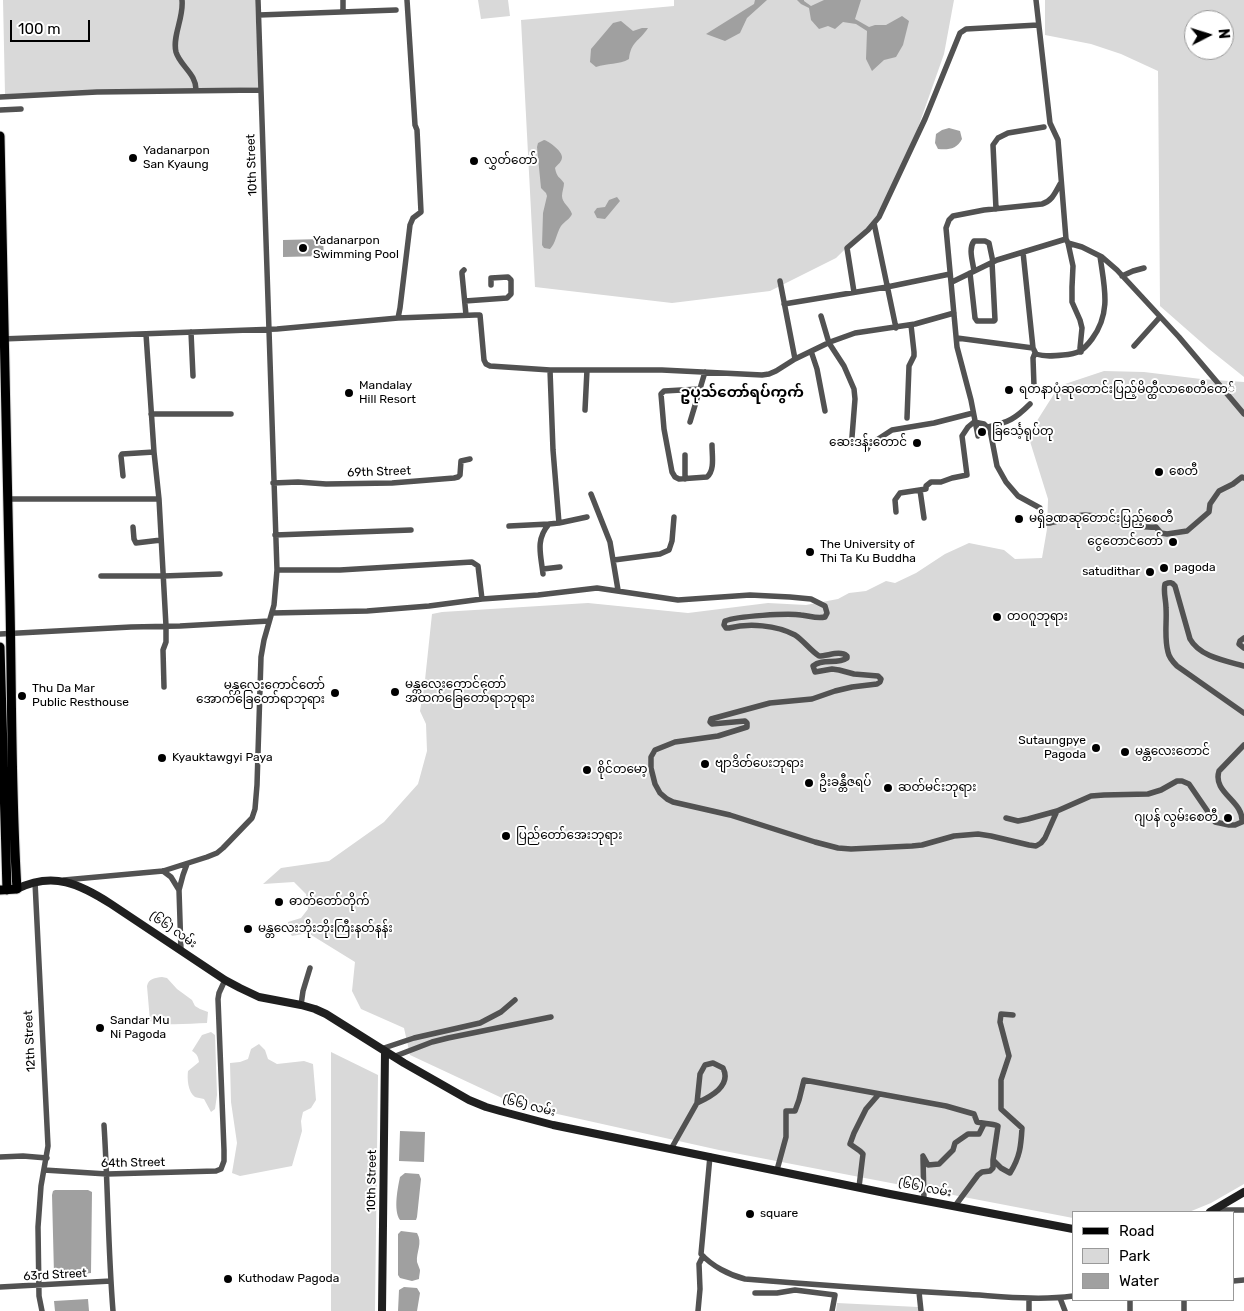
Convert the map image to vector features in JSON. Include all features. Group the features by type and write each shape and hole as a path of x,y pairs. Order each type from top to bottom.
{"main road":[{"path":"0,136 1,338 17,889"},
{"path":"0,647 3,890"},
{"name":"(၆၆) လမ်း","path":"3,879 16,878"},
{"name":"(၆၆) လမ်း","path":"3,890 17,889"}],"street":[{"path":"182,0 182,13 176,36 176,48 179,59 192,77 196,90"},
{"name":"10th Street","path":"62,880 163,871 188,864 217,853 254,814 257,785 261,657 275,598 276,570 270,329 258,0"},
{"path":"343,0 343,12"},
{"path":"398,318 410,225 413,218 421,212 408,0"},
{"path":"1036,0 1050,123 1058,140 1067,241 1073,266 1072,302 1082,328 1081,352"},
{"path":"259,15 396,10"},
{"path":"854,292 847,248 868,230 882,211 926,119 962,31 966,28 1038,25"},
{"path":"0,97 97,92 261,90"},
{"path":"0,110 21,109"},
{"path":"996,209 993,145 998,138 1008,133 1044,127"},
{"path":"978,436 957,346 946,228 953,216 1048,202 1054,196 1061,182"},
{"path":"874,223 896,328"},
{"path":"985,241 989,243 992,262 996,320 977,321 975,318 971,246 974,242 985,241"},
{"path":"952,282 992,262 1023,252 1067,241 1082,247 1100,256 1122,276 1179,338 1244,414"},
{"path":"1023,252 1034,350 1034,386"},
{"path":"956,338 1034,350 1038,355 1072,355 1081,352 1099,330 1104,318 1105,298 1100,256"},
{"path":"1122,276 1144,268"},
{"path":"464,270 462,274 466,316"},
{"path":"784,304 887,287 950,274"},
{"path":"465,301 507,298 511,294 511,280 508,277 491,278 491,285"},
{"path":"780,281 794,359"},
{"path":"1,338 270,329 398,318 480,315 483,355 486,364 490,366 550,370 662,370 762,375 776,371 794,359 854,333 896,328 954,313"},
{"path":"821,316 829,343 844,366 854,389 855,405 852,437"},
{"path":"1134,346 1160,317"},
{"path":"906,418 909,366 914,356 911,325"},
{"path":"191,332 193,376"},
{"path":"146,334 159,499 166,626 166,642 163,650 164,687"},
{"path":"811,351 817,369 825,411"},
{"path":"550,370 553,450 559,524"},
{"path":"585,410 586,370"},
{"path":"690,422 705,372"},
{"path":"699,390 664,391 661,397 664,429 674,477 685,479 707,477 710,475 712,445"},
{"path":"988,427 1014,418 1030,404"},
{"path":"867,449 869,445 892,430 934,423 973,413"},
{"path":"151,414 231,414"},
{"path":"974,422 988,427 997,466 1001,474 1018,496 1040,508 1043,521 1045,522 1050,523 1086,516 1124,522 1140,527 1156,527 1162,533 1167,534 1187,531 1209,512 1210,504 1219,491 1242,477 1244,478"},
{"path":"896,512 895,500 900,493 926,488 931,482 941,482 967,475 962,436 974,422"},
{"path":"123,476 121,455 154,452"},
{"path":"685,456 685,479"},
{"name":"69th Street","path":"274,483 326,484 454,478 459,477 461,461 470,459"},
{"path":"920,490 924,518"},
{"path":"591,494 610,542 618,590"},
{"path":"7,499 159,499"},
{"path":"509,526 559,524 587,517"},
{"path":"614,560 660,554 669,550 674,517"},
{"path":"549,524 540,538 543,572 560,567"},
{"path":"133,527 136,543 161,540"},
{"path":"275,535 411,530"},
{"path":"276,570 349,570 472,562 478,566 482,599"},
{"path":"101,576 220,574"},
{"path":"1244,666 1205,653 1193,644 1176,586 1169,582 1165,584 1166,637 1169,656 1177,666 1244,713"},
{"path":"272,613 367,611 597,588 678,600 750,596 811,599 825,606 827,613 824,618 794,614 762,616 729,619 725,621 724,626 729,628 754,625 766,626 788,633 801,640 819,656 844,653 848,656 842,661 818,663 814,666 815,672 832,669 854,674 878,676 881,680 880,682 835,691 812,699 770,703 712,718 710,722 712,724 745,721 748,725 747,728 718,736 675,742 655,750 651,757 651,768 655,784 660,793 673,802 730,815 815,842 851,849 922,845 954,836 978,834 1036,846 1045,838 1056,811"},
{"path":"0,634 241,623 269,620"},
{"path":"1244,638 1242,638 1239,644 1244,648"},
{"path":"1006,818 1018,821 1056,811 1091,796 1148,794 1177,781 1182,781 1188,784 1216,822 1230,826 1240,824 1243,817 1242,812 1222,789 1218,776 1219,772 1244,745"},
{"path":"181,951 179,890 188,864"},
{"path":"163,871 171,877 179,890"},
{"name":"(၆၆) လမ်း","path":"16,878 32,882 62,880 95,894 225,980 259,996 301,1005 326,1014 434,1081 486,1107 553,1125 1072,1228"},
{"name":"(၆၆) လမ်း","path":"17,889 32,882"},
{"name":"12th Street","path":"32,882 48,1146 38,1227 39,1286 42,1311"},
{"path":"301,1005 310,968"},
{"name":"64th Street","path":"44,1170 107,1174 216,1172 221,1169 224,1160 224,1150 218,999 225,980"},
{"path":"383,1051 414,1038 480,1023 494,1016 515,1000"},
{"path":"993,1160 1010,1173 1016,1164 1020,1150 1022,1128 1001,1109 1001,1080 1009,1056 1000,1022 1001,1014 1013,1015"},
{"path":"393,1057 432,1042 551,1016"},
{"name":"10th Street","path":"382,1311 383,1051"},
{"path":"671,1149 696,1103 700,1074 705,1065 713,1063 721,1066 725,1071 726,1078 721,1088 714,1094 696,1103"},
{"path":"777,1170 786,1137 786,1111 795,1111 804,1080 946,1106 974,1114 977,1122 984,1124 992,1123 998,1126 992,1170 980,1173 955,1206"},
{"path":"859,1187 863,1154 850,1144 866,1109 879,1094"},
{"path":"924,1200 923,1156 928,1165 939,1164 953,1150 955,1143 968,1134 979,1134 984,1124"},
{"path":"104,1125 113,1311"},
{"path":"0,1157 24,1156 46,1158"},
{"path":"710,1156 701,1254 730,1274 745,1279 919,1292 1029,1298 1072,1296"},
{"path":"1212,1211 1244,1192"},
{"path":"1212,1211 1244,1210"},
{"path":"698,1311 700,1289 699,1264 703,1256"},
{"name":"63rd Street","path":"0,1287 111,1281"},
{"path":"755,1293 795,1290 835,1295 832,1311"},
{"path":"919,1292 921,1311"},
{"path":"1029,1298 1029,1311"},
{"path":"1060,1298 1065,1311"}],"green space":[{"path":"3,0 255,0 259,87 5,94"},
{"path":"478,0 508,0 510,16 481,19"},
{"path":"674,0 954,0 944,54 914,139 878,217 836,258 770,291 672,303 535,287 521,20 674,6"},
{"path":"1045,0 1244,0 1244,377 1160,306 1158,71 1121,54 1091,44 1045,35"},
{"path":"1104,371 1144,372 1244,382 1244,1184 1211,1203 1191,1211 1072,1211 1072,1218 719,1150 517,1105 410,1055 404,1028 361,1009 352,991 355,962 308,933 292,936 288,930 288,922 301,918 308,909 306,894 294,882 263,884 281,868 329,861 384,822 418,784 427,751 426,724 420,711 432,614 588,603 688,613 768,603 806,605 838,599 849,593 866,591 886,581 895,583 916,573 945,554 969,543 1004,550 1015,559 1042,558 1047,529 1048,499 1028,435 1059,386"},
{"path":"162,977 167,978 177,989 192,1000 195,1006 208,1012 207,1023 171,1024 150,1021 147,986 151,980"},
{"path":"211,1032 215,1035 217,1095 215,1109 211,1112 204,1099 193,1095 189,1089 188,1071 199,1062 197,1055 192,1051 202,1035"},
{"path":"259,1044 265,1050 268,1059 277,1064 304,1061 313,1064 316,1100 311,1108 303,1112 301,1121 302,1131 292,1166 240,1176 232,1173 237,1143 231,1102 230,1063 248,1059 251,1049"},
{"path":"331,1052 378,1075 375,1311 331,1311"},
{"path":"837,1303 918,1307 918,1311 836,1311"}],"water":[{"path":"755,0 767,0 747,18 740,33 725,41 706,34 754,4"},
{"path":"797,0 804,0 811,6 824,0 861,0 855,19 869,27 886,25 902,16 909,21 903,45 896,57 884,60 872,71 866,59 867,31 856,24 843,22 835,29 828,26 819,29 811,20 809,8"},
{"path":"621,21 633,31 648,28 634,45 629,59 596,67 590,62 591,49 613,23"},
{"path":"949,128 960,131 962,139 958,145 952,148 938,149 935,143 936,134"},
{"path":"544,140 555,147 562,157 555,168 557,175 564,183 562,198 572,214 561,226 550,249 544,248 542,245 543,213 547,196 541,188 537,147 538,143"},
{"path":"617,197 620,201 605,219 597,218 594,212 597,208 605,207 609,200"},
{"name":"Yadanarpon Swimming Pool","path":"323,239 324,256 283,257 283,240"},
{"path":"400,1131 425,1132 424,1162 399,1161"},
{"path":"405,1173 419,1174 421,1179 416,1220 400,1220 398,1216 396,1205 398,1187 400,1177"},
{"path":"55,1190 88,1190 92,1192 91,1273 54,1274 52,1195"},
{"path":"401,1231 417,1233 419,1237 417,1262 420,1270 419,1279 412,1281 400,1278 398,1275 398,1234"},
{"path":"404,1287 417,1288 420,1293 417,1311 398,1311 399,1290"},
{"path":"88,1299 89,1311 55,1311 54,1301"}],"place":[{"name":"Yadanarpon San Kyaung","path":"133,158"},
{"name":"လွှတ်တော်","path":"474,161"},
{"name":"Yadanarpon Swimming Pool","path":"303,248"},
{"name":"ရတနာပုံဆုတောင်းပြည့်မိတ္ထီလာစေတီတေ်","path":"1009,390"},
{"name":"Mandalay Hill Resort","path":"349,393"},
{"name":"ခြင်္သေ့ရုပ်တု","path":"982,432"},
{"name":"ဆေးဒန်းတောင်","path":"917,443"},
{"name":"စေတီ","path":"1159,472"},
{"name":"မရှိခဏဆုတောင်းပြည့်စေတီ","path":"1019,519"},
{"name":"ငွေတောင်တော်","path":"1173,542"},
{"name":"The University of Thi Ta Ku Buddha","path":"810,552"},
{"name":"pagoda","path":"1164,568"},
{"name":"satudithar","path":"1150,572"},
{"name":"တဝဂူဘုရား","path":"997,617"},
{"name":"မန္တ‌လေးတောင်တော် အထက်ခြေတော်ရာဘုရား‌","path":"395,692"},
{"name":"မန္တ‌လေးတောင်တော် အောက်ခြေတော်ရာဘုရား‌","path":"335,693"},
{"name":"Thu Da Mar Public Resthouse","path":"22,696"},
{"name":"Sutaungpye Pagoda","path":"1096,748"},
{"name":"မန္တလေးတောင်","path":"1125,752"},
{"name":"Kyauktawgyi Paya","path":"162,758"},
{"name":"ဗျာဒိတ်ပေးဘုရား","path":"705,764"},
{"name":"စိုင်တမော့","path":"587,770"},
{"name":"ဦးခန္တီဇရပ်","path":"809,783"},
{"name":"ဆတ်မင်းဘုရား","path":"888,788"},
{"name":"ဂျပန် လွမ်းစေတီ","path":"1228,818"},
{"name":"ပြည်တော်အေးဘုရား","path":"506,836"},
{"name":"ဓာတ်တော်တိုက်","path":"279,902"},
{"name":"မန္တလေးဘိုးဘိုးကြီးနတ်နန်း","path":"248,929"},
{"name":"Sandar Mu Ni Pagoda","path":"100,1028"},
{"name":"square","path":"750,1214"},
{"name":"Kuthodaw Pagoda","path":"228,1279"}],"district":[{"name":"ဥပုသ်တော်ရပ်ကွက်","path":"742,393"}]}
